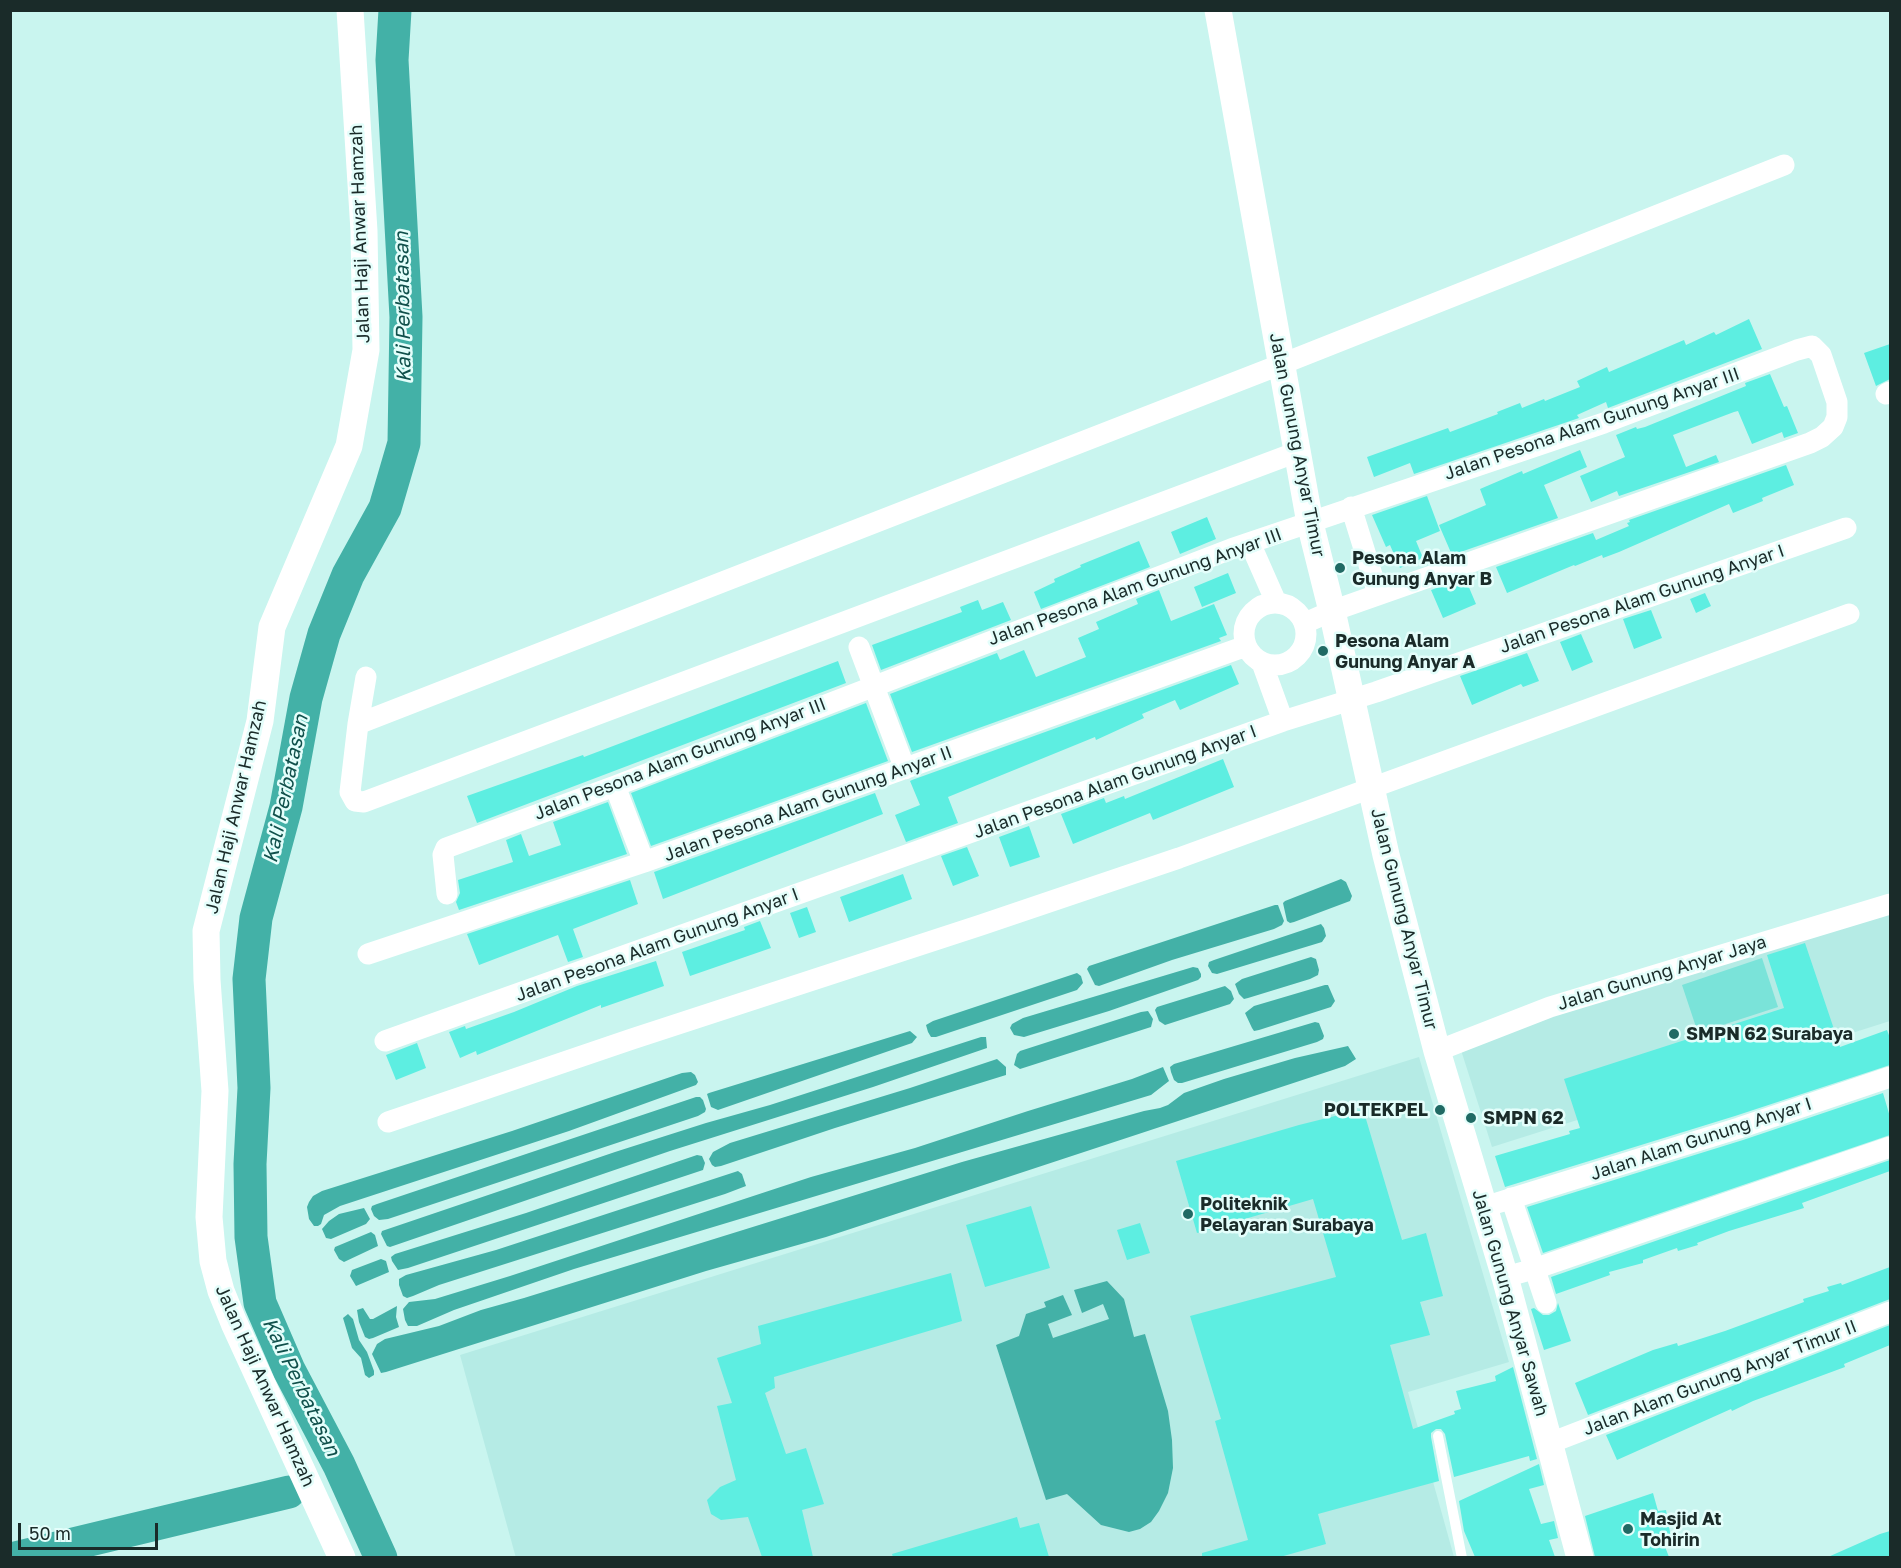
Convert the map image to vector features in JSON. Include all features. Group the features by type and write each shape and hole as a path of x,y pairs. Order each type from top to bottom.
{"street":[{"name":"Jalan Haji Anwar Hamzah","path":"342,1557 220,1291 213,1261 209,1217 215,1091 206,931 260,721 272,627 349,446 366,350 364,231 350,10"},
{"name":"Jalan Gunung Anyar Timur","path":"1218,10 1310,523 1389,866 1437,1051"},
{"path":"358,724 1282,364 1784,165"},
{"name":"Jalan Pesona Alam Gunung Anyar III","path":"447,894 443,855 446,848 615,786 873,685 1250,543 1604,423 1786,354 1812,346 1821,355 1837,402 1837,417 1833,427 1822,437 1802,447 1378,594"},
{"path":"366,677 350,792 355,801 364,802 1297,452"},
{"path":"1305,623 1378,594 1351,507"},
{"name":"Jalan Pesona Alam Gunung Anyar I","path":"385,1041 1283,721 1352,700 1846,528"},
{"path":"1250,543 1276,602"},
{"path":"1276,602 1288,605 1298,612 1305,623 1307,635 1297,657 1287,664 1274,666 1262,663 1252,656 1246,646 1243,633 1250,616 1264,604 1276,602"},
{"path":"388,1122 655,1031 981,925 1372,789 1849,614"},
{"name":"Jalan Pesona Alam Gunung Anyar II","path":"368,954 644,862 1246,646"},
{"path":"859,647 905,769"},
{"path":"1262,663 1283,721"},
{"path":"615,786 644,862"},
{"name":"Jalan Gunung Anyar Jaya","path":"1437,1051 1550,1006 1890,904"},
{"name":"Jalan Gunung Anyar Sawah","path":"1437,1051 1505,1277 1580,1557"},
{"name":"Jalan Alam Gunung Anyar I","path":"1484,1207 1739,1128 1890,1077"},
{"path":"1505,1277 1890,1147"},
{"path":"1511,1198 1546,1303"},
{"name":"Jalan Alam Gunung Anyar Timur II","path":"1550,1443 1890,1312"}],"lane":[{"path":"1438,1436 1462,1557"}],"shaded area":[{"path":"1341,879 1346,882 1352,896 1350,901 1294,922 1287,921 1283,903 1285,901"},
{"path":"1278,905 1284,921 1282,925 1274,929 1172,960 1099,986 1095,985 1087,969 1089,966"},
{"name":"SMPN 62 Surabaya","path":"1890,912 1890,1021 1492,1147 1460,1047 1698,968"},
{"path":"1321,924 1326,936 1322,942 1217,974 1212,973 1208,966 1209,962 1214,960"},
{"path":"1311,957 1316,959 1318,975 1244,999 1239,994 1235,984 1242,979"},
{"path":"1762,958 1778,1007 1698,1033 1682,985"},
{"path":"1193,967 1198,968 1201,974 1198,980 1109,1011 1024,1037 1014,1035 1010,1028 1012,1024 1023,1018"},
{"path":"1077,973 1081,976 1083,983 1077,990 936,1037 931,1037 928,1032 926,1025 933,1021"},
{"path":"1328,985 1335,1001 1331,1007 1254,1031 1245,1013 1254,1006"},
{"path":"1225,986 1231,991 1234,999 1230,1004 1165,1025 1159,1021 1155,1010 1157,1007"},
{"path":"1148,1011 1153,1019 1151,1027 1020,1069 1014,1065 1020,1051"},
{"path":"1315,1022 1319,1023 1324,1036 1317,1042 1182,1083 1174,1080 1170,1067 1174,1064"},
{"path":"910,1031 917,1037 912,1043 718,1110 711,1107 707,1094 709,1093"},
{"path":"986,1037 987,1048 873,1087 670,1151 390,1247 387,1246 381,1234 382,1231 615,1152"},
{"path":"1348,1046 1356,1059 1345,1066 826,1237 706,1271 386,1372 381,1373 372,1354 377,1344 385,1339 439,1326 481,1310 962,1162 1160,1108 1184,1093 1224,1079 1295,1058"},
{"name":"Politeknik Pelayaran Surabaya","path":"1419,1057 1509,1362 1408,1392 1454,1557 516,1558 460,1355"},
{"path":"997,1059 1006,1067 1006,1075 721,1166 715,1167 709,1159 713,1152 730,1143"},
{"path":"1163,1067 1169,1081 1151,1095 574,1269 454,1310 417,1326 408,1326 405,1320 403,1309 409,1302 435,1299 510,1276 811,1177 915,1148"},
{"path":"691,1072 698,1082 696,1085 569,1131 340,1206 324,1215 318,1226 314,1226 309,1219 307,1207 309,1202 313,1196 322,1191 512,1131 682,1073"},
{"path":"696,1097 703,1100 706,1109 698,1116 388,1219 379,1220 371,1209 377,1204"},
{"path":"697,1155 702,1156 705,1163 703,1170 408,1268 398,1270 392,1261 391,1257 395,1254 526,1213"},
{"path":"738,1171 742,1174 746,1186 725,1194 439,1285 407,1298 403,1296 399,1285 399,1279 406,1275 496,1250"},
{"path":"364,1208 370,1219 366,1224 331,1239 326,1238 322,1229 329,1221 339,1214"},
{"path":"371,1232 375,1235 378,1246 344,1262 339,1259 334,1250 335,1247"},
{"path":"381,1259 386,1261 389,1272 356,1286 350,1276 352,1270"},
{"path":"1107,1281 1124,1299 1134,1337 1145,1334 1168,1411 1172,1440 1173,1468 1168,1493 1151,1522 1140,1529 1129,1532 1101,1525 1067,1494 1046,1500 996,1345 1019,1336 1026,1314 1046,1307 1044,1302 1063,1295 1072,1315 1048,1324 1053,1338 1109,1319 1103,1304 1082,1313 1074,1290"},
{"path":"397,1306 396,1317 399,1327 373,1338 365,1337 357,1310 363,1308 370,1319 373,1319"},
{"path":"348,1314 353,1319 359,1340 367,1352 374,1371 374,1375 369,1378 365,1375 361,1358 352,1348 343,1318"}],"building":[{"path":"1749,319 1762,349 1608,408 1606,402 1577,415 1579,418 1414,474 1410,463 1374,477 1367,457 1448,428 1450,432 1520,403 1522,408 1544,399 1545,401 1580,387 1577,381 1607,367 1609,372 1684,340 1686,345 1714,332 1716,335"},
{"path":"1890,344 1890,379 1876,386 1864,353"},
{"path":"1770,374 1798,433 1784,438 1782,432 1752,444 1738,411 1734,412 1673,435 1686,467 1716,455 1719,462 1619,496 1617,491 1591,502 1580,476 1625,457 1616,435 1636,427 1637,429 1645,427"},
{"path":"1580,450 1587,467 1544,485 1558,518 1452,555 1439,525 1486,505 1480,489"},
{"path":"1786,465 1794,485 1762,498 1763,501 1733,513 1729,504 1619,552 1603,558 1602,555 1574,565 1507,593 1496,567 1593,533 1596,540 1629,526 1627,523 1630,522 1629,520"},
{"path":"1427,496 1440,531 1416,541 1423,558 1400,568 1390,545 1386,547 1372,515"},
{"path":"1207,517 1216,539 1180,554 1171,532"},
{"path":"1139,541 1150,567 1041,609 1034,592 1055,582 1054,579 1081,567 1080,565"},
{"path":"1228,573 1236,593 1202,607 1194,587"},
{"path":"1465,578 1476,604 1443,618 1431,590"},
{"path":"1159,590 1171,621 1214,604 1227,635 1219,638 1221,641 912,752 890,694 997,653 1000,660 1024,650 1036,677 1086,657 1078,638 1099,629 1096,622 1138,604 1136,599"},
{"path":"1705,593 1711,606 1696,613 1690,599"},
{"path":"978,600 982,610 1003,602 1011,620 881,670 872,645 962,612 960,607"},
{"path":"1651,610 1662,638 1634,649 1623,619"},
{"path":"1581,634 1593,662 1572,671 1560,642"},
{"path":"1527,653 1539,681 1523,687 1521,684 1472,705 1460,676"},
{"path":"838,661 846,683 477,823 467,796 583,755 584,757"},
{"path":"1231,665 1239,684 1180,710 1175,700 1142,714 1144,718 1096,740 1095,737 948,797 958,823 906,842 895,815 920,805 910,781"},
{"path":"866,703 888,761 651,846 631,793"},
{"path":"1223,759 1234,787 1153,820 1150,813 1073,844 1061,814 1104,798 1106,803 1124,796 1125,799"},
{"path":"875,793 883,814 663,899 654,872"},
{"path":"608,802 627,854 459,910 456,902 460,893 458,880 513,862 506,840 521,834 529,856 561,845 553,822"},
{"path":"1029,826 1040,857 1010,867 999,837"},
{"path":"967,847 979,876 953,886 941,856"},
{"path":"903,874 912,899 849,922 840,897"},
{"path":"630,880 638,904 573,929 583,957 568,962 558,935 479,965 467,934"},
{"path":"807,907 816,932 799,938 790,913"},
{"path":"760,921 771,948 690,976 682,952 745,930 744,927"},
{"path":"1805,943 1840,1047 1887,1030 1890,1038 1890,1065 1505,1187 1495,1156 1570,1134 1569,1131 1580,1128 1564,1079 1784,1008 1767,955"},
{"path":"656,961 664,986 601,1008 601,1005 477,1055 476,1051 460,1058 449,1032 465,1026 466,1029 577,986"},
{"path":"417,1043 426,1068 396,1080 386,1055"},
{"path":"1883,1093 1890,1117 1890,1135 1543,1253 1527,1207 1743,1140"},
{"path":"1363,1109 1402,1240 1426,1233 1443,1296 1420,1302 1430,1335 1390,1345 1413,1429 1455,1414 1454,1411 1461,1409 1456,1391 1496,1381 1495,1376 1513,1367 1537,1459 1530,1461 1529,1456 1454,1477 1445,1434 1441,1429 1436,1429 1431,1433 1431,1437 1439,1481 1318,1514 1326,1544 1280,1557 1202,1557 1202,1553 1248,1540 1215,1421 1221,1419 1190,1316 1336,1277 1313,1199 1197,1233 1176,1161"},
{"path":"1890,1160 1890,1171 1802,1203 1804,1208 1729,1231 1697,1243 1698,1245 1678,1251 1677,1248 1643,1260 1643,1263 1609,1272 1610,1275 1556,1294 1551,1277"},
{"path":"1031,1206 1050,1268 985,1287 966,1225"},
{"path":"1140,1223 1150,1253 1127,1260 1117,1230"},
{"path":"1890,1267 1890,1299 1588,1415 1575,1383 1653,1350 1677,1343 1678,1346 1725,1331 1804,1302 1803,1299 1829,1291 1827,1287 1841,1283 1842,1285"},
{"path":"951,1273 962,1321 774,1377 775,1388 765,1393 786,1454 806,1448 824,1504 802,1510 813,1557 762,1557 748,1517 721,1520 711,1514 707,1500 720,1487 736,1480 717,1406 732,1403 717,1358 761,1344 758,1326"},
{"path":"1558,1303 1571,1341 1544,1350 1531,1309 1534,1308 1543,1315 1549,1315 1556,1311"},
{"path":"1890,1325 1890,1345 1844,1364 1845,1367 1732,1411 1731,1409 1617,1460 1606,1435"},
{"path":"1539,1464 1544,1485 1529,1489 1541,1524 1554,1521 1558,1538 1549,1540 1555,1557 1475,1557 1464,1531 1459,1501"},
{"name":"Masjid At Tohirin","path":"1653,1493 1658,1511 1666,1510 1672,1543 1664,1544 1669,1557 1595,1557 1585,1516"},
{"path":"1017,1517 1020,1528 1039,1523 1049,1557 893,1557 892,1554"},
{"path":"1890,1531 1890,1557 1828,1557 1880,1534"}],"waterway":[{"name":"Kali Perbatasan","path":"381,1558 339,1465 289,1370 260,1303 251,1237 250,1164 254,1088 249,979 256,918 286,807 306,698 324,634 348,575 385,508 404,443 406,317 392,60 395,10"},
{"path":"15,1558 289,1492"}],"place":[{"name":"Pesona Alam Gunung Anyar B","path":"1340,568"},
{"name":"Pesona Alam Gunung Anyar A","path":"1323,651"},
{"name":"SMPN 62 Surabaya","path":"1674,1034"},
{"name":"POLTEKPEL","path":"1440,1110"},
{"name":"SMPN 62","path":"1471,1118"},
{"name":"Politeknik Pelayaran Surabaya","path":"1188,1214"},
{"name":"Masjid At Tohirin","path":"1628,1529"}]}
